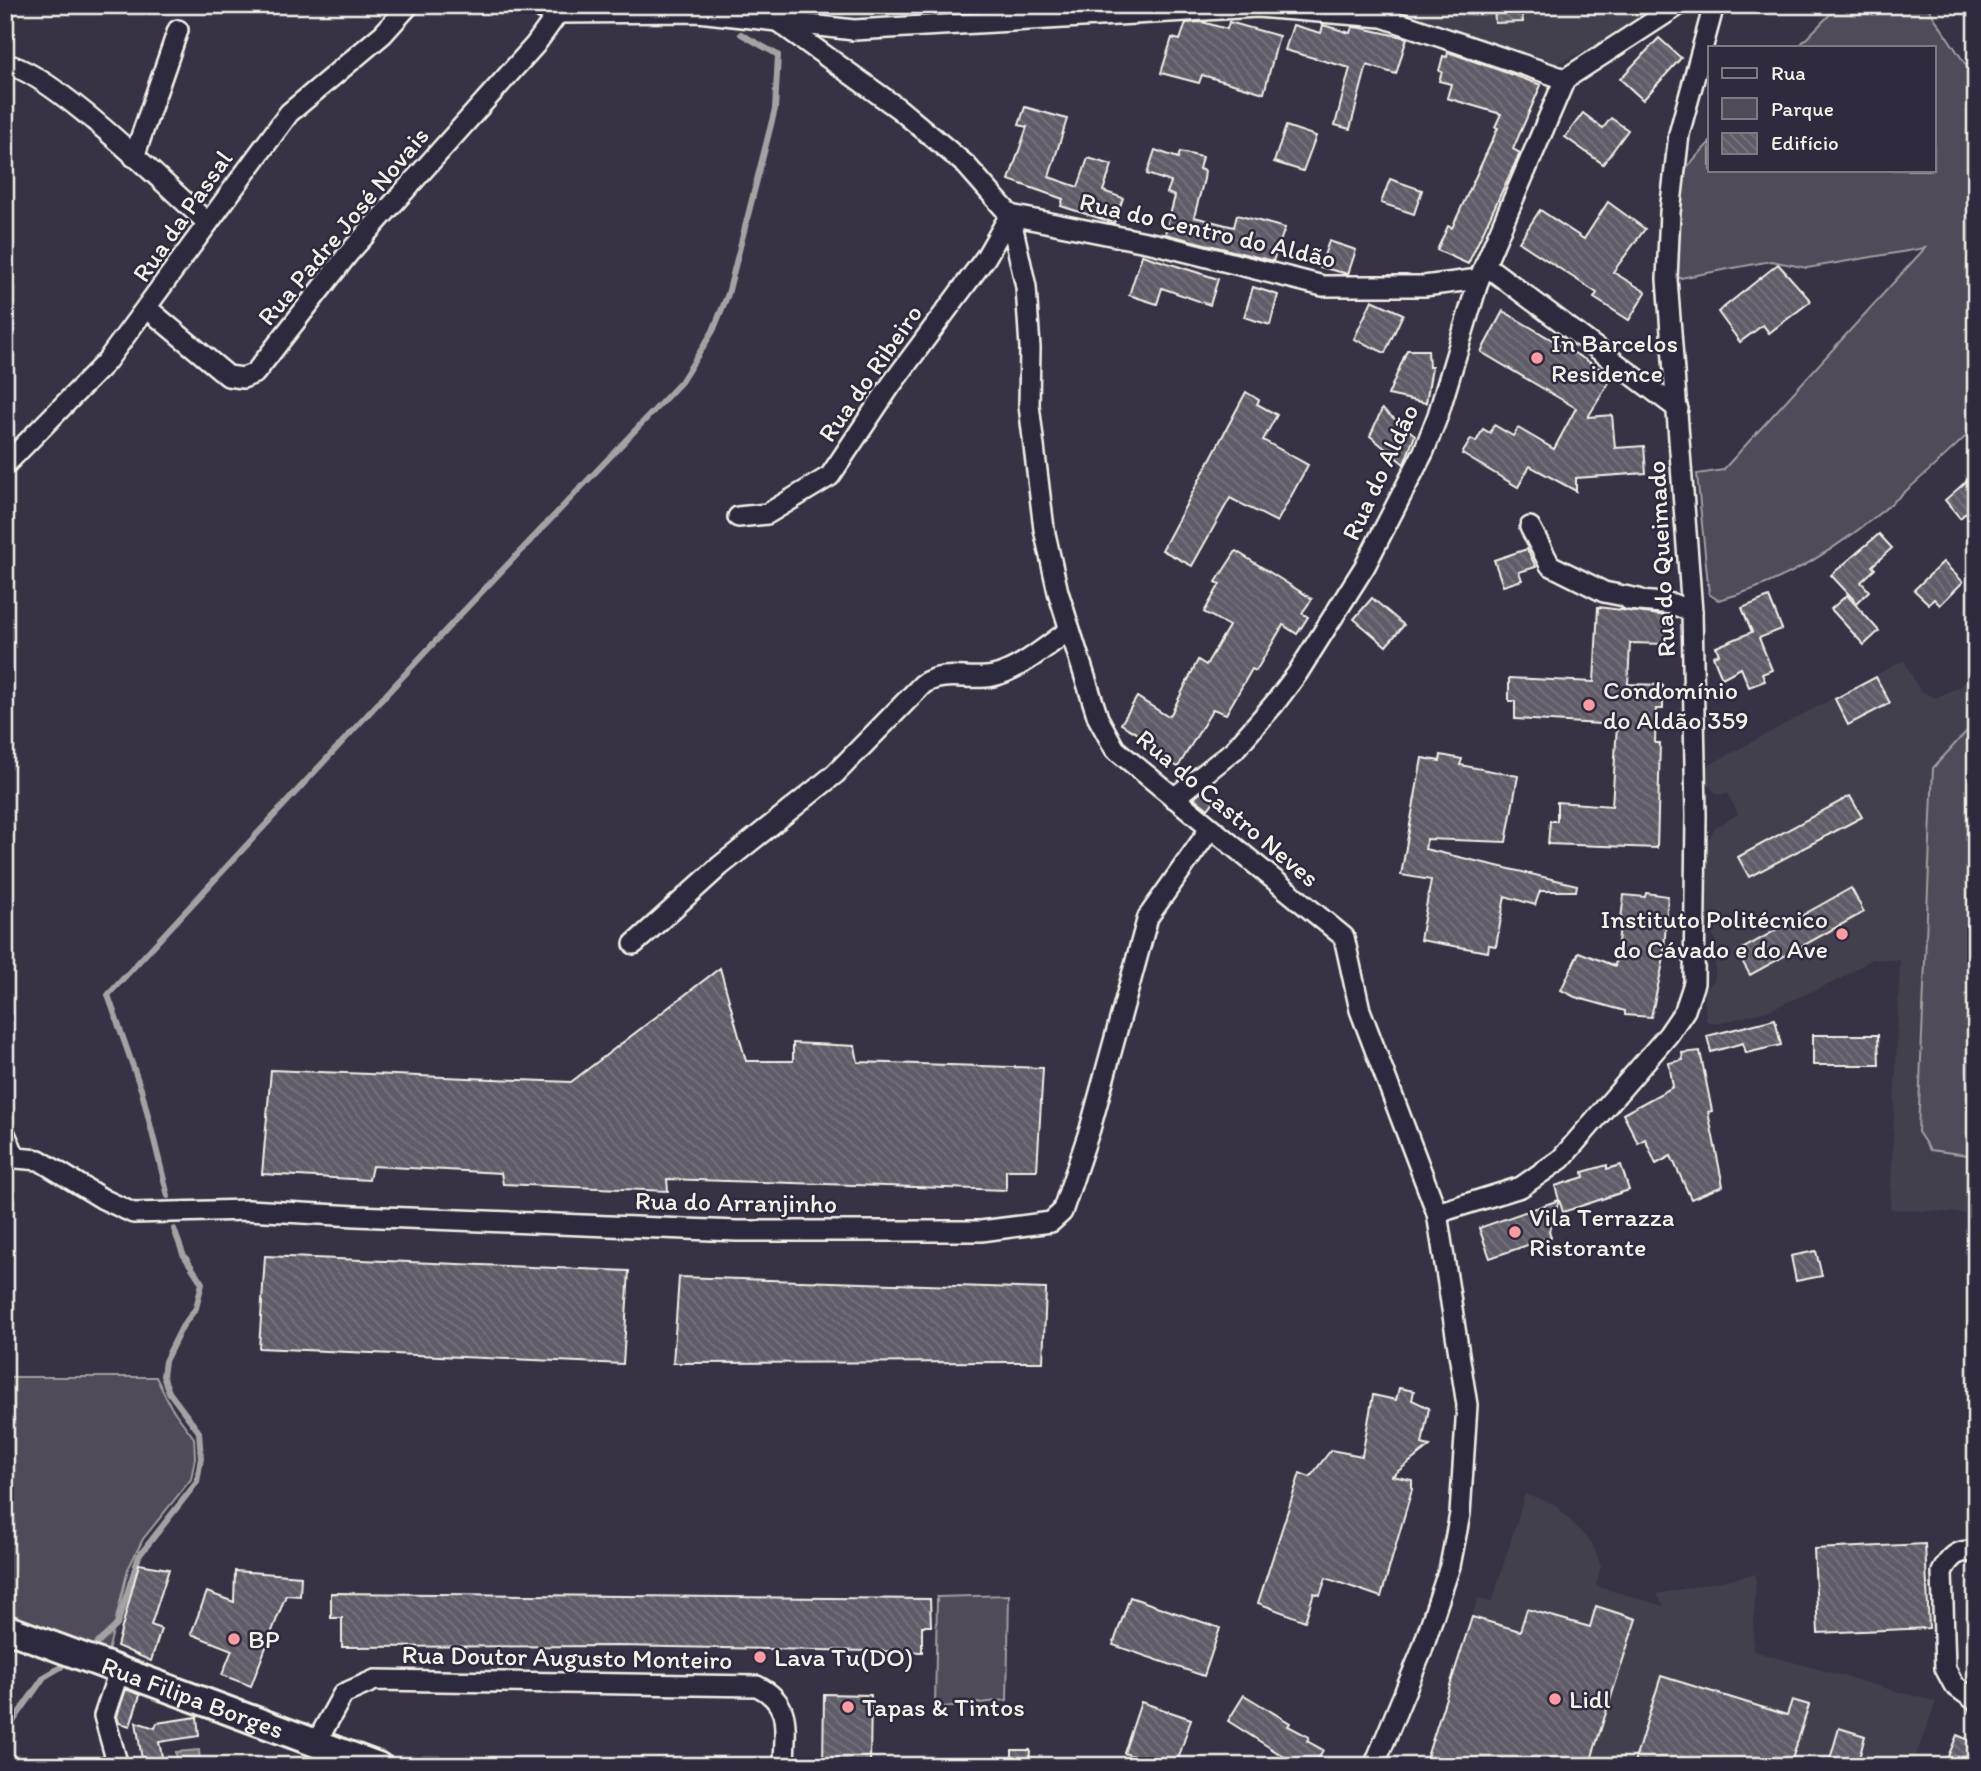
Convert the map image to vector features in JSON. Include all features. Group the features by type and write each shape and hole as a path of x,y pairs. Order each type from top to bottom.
{"main road":[{"name":"Rua Filipa Borges","path":"5,1628 378,1766"}],"street":[{"name":"Rua da Passal","path":"6,464 106,362 148,309 289,113 383,34 409,5"},
{"path":"531,5 558,13 698,12 854,30 1258,6 1382,17 1565,79 1679,5"},
{"name":"Rua do Queimado","path":"1437,1213 1521,1187 1561,1159 1668,1035 1685,1010 1694,983 1696,816 1692,612 1667,279 1670,212 1679,134 1714,5"},
{"name":"Rua Padre José Novais","path":"148,309 228,376 243,378 256,373 348,254 535,45 558,13"},
{"path":"780,23 918,125 966,165 1010,215"},
{"path":"134,158 178,30"},
{"path":"5,64 27,72 72,103 208,223"},
{"name":"Rua do Aldão","path":"1174,798 1234,750 1275,703 1297,674 1365,566 1424,451 1438,415 1482,272 1565,79"},
{"name":"Rua do Centro do Aldão","path":"1010,215 1156,244 1322,286 1424,286 1482,272"},
{"name":"Rua do Ribeiro","path":"738,517 767,514 830,476 891,385 986,257 1010,215"},
{"name":"Rua do Castro Neves","path":"1010,215 1026,288 1033,461 1044,529 1070,630 1098,718 1115,749 1344,937 1360,1010 1437,1213"},
{"path":"1482,272 1678,409"},
{"path":"1530,527 1550,565 1604,592 1673,604 1692,612"},
{"path":"1612,601 1639,599"},
{"path":"634,944 720,866 835,774 923,684 935,676 992,676 1010,669 1070,630"},
{"name":"Rua do Arranjinho","path":"10,1157 39,1160 103,1199 133,1213 305,1211 356,1216 737,1231 981,1231 1051,1222 1062,1212 1090,1129 1148,917 1210,829"},
{"path":"5,1134 10,1157"},
{"path":"1374,1766 1421,1653 1450,1566 1460,1514 1467,1405 1437,1213"},
{"path":"1976,1553 1958,1553 1947,1561 1942,1572 1945,1668 1954,1685 1976,1701"},
{"path":"117,1766 104,1716 119,1671"},
{"name":"Rua Doutor Augusto Monteiro","path":"316,1743 343,1694 375,1680 757,1686 774,1694 785,1713 784,1766"}],"shaded area":[{"path":"1371,5 1660,5 1581,53 1555,65 1396,8"},
{"name":"Instituto Politécnico do Cávado e do Ave","path":"1904,660 1919,690 1935,698 1961,686 1976,671 1976,1214 1890,1209 1900,960 1872,959 1841,979 1767,1011 1717,1024 1706,1021 1704,991 1715,979 1715,938 1704,929 1701,850 1708,849 1708,840 1715,828 1738,814 1728,794 1717,794 1708,785 1707,766"},
{"path":"1525,1494 1555,1504 1593,1545 1601,1566 1596,1586 1664,1606 1657,1594 1756,1574 1753,1651 1936,1702 1912,1766 1425,1766 1478,1598 1492,1602"}],"green space":[{"path":"1839,5 1926,5 1976,80 1976,427 1889,506 1825,553 1791,573 1755,589 1718,600 1709,594 1697,474 1723,470 1925,248 1807,268 1771,261 1675,279 1676,227 1684,170 1708,144 1708,172 1936,172 1936,46 1799,46"},
{"path":"1976,721 1976,1156 1930,1150 1918,1132 1933,768"},
{"path":"5,1377 156,1377 171,1407 194,1438 195,1458 191,1479 143,1539 128,1569 107,1656 5,1617"},
{"path":"1009,1595 1007,1700 935,1708 937,1597"}],"water":[{"path":"199,1750 200,1762 177,1764 176,1752"}],"building":[{"path":"1494,5 1521,5 1523,22 1495,23"},
{"path":"1202,22 1227,29 1229,22 1279,36 1264,93 1202,75 1199,83 1161,73 1172,38 1180,40 1186,23"},
{"path":"1293,25 1321,33 1323,25 1350,33 1352,27 1362,28 1407,38 1396,74 1367,65 1350,129 1335,125 1350,68 1285,50"},
{"path":"1659,38 1681,58 1643,100 1620,79"},
{"path":"1448,52 1541,85 1513,149 1520,153 1468,264 1437,250 1448,226 1452,228 1498,128 1495,127 1501,114 1447,98 1451,84 1439,81 1442,72 1439,71 1443,56 1447,57"},
{"path":"1025,107 1067,119 1049,177 1078,187 1088,158 1112,165 1103,191 1123,198 1114,223 1061,206 1063,199 1009,180 1027,127 1019,125"},
{"path":"1583,113 1603,128 1611,118 1628,130 1603,164 1565,137"},
{"path":"1286,126 1316,136 1303,171 1274,162"},
{"path":"1155,150 1178,158 1180,152 1202,157 1199,169 1205,171 1204,179 1194,217 1234,227 1237,215 1285,228 1273,261 1165,234 1175,196 1167,193 1171,182 1147,174"},
{"path":"1390,179 1422,190 1414,214 1381,203"},
{"path":"1608,202 1645,229 1613,272 1646,292 1629,320 1594,298 1597,293 1519,242 1540,210 1584,239"},
{"path":"1329,241 1356,250 1348,274 1320,267"},
{"path":"1142,255 1218,279 1210,305 1162,288 1157,304 1129,295"},
{"path":"1778,264 1811,301 1769,333 1763,325 1740,342 1718,312"},
{"path":"1253,287 1278,295 1270,325 1244,317"},
{"path":"1372,300 1403,314 1385,353 1354,339"},
{"path":"1503,311 1613,376 1588,417 1612,415 1615,448 1644,446 1646,473 1576,478 1576,491 1530,466 1518,487 1462,454 1471,439 1476,442 1483,429 1490,433 1494,425 1513,436 1518,428 1554,449 1576,408 1481,352"},
{"path":"1407,350 1428,350 1429,367 1432,367 1426,403 1388,395"},
{"path":"1246,392 1259,400 1257,404 1277,415 1263,440 1308,465 1277,522 1230,498 1192,566 1162,550"},
{"path":"1382,409 1415,435 1404,464 1370,436"},
{"path":"1976,473 1976,504 1960,518 1945,500"},
{"path":"1879,534 1892,548 1872,566 1875,569 1861,582 1869,591 1857,603 1831,575"},
{"path":"1527,549 1536,567 1519,572 1522,580 1503,586 1494,560"},
{"path":"1236,551 1312,599 1302,613 1308,617 1297,634 1283,625 1256,671 1252,669 1226,714 1213,709 1178,767 1146,748 1150,741 1121,724 1137,697 1167,716 1171,714 1198,660 1206,665 1229,626 1204,612 1220,584 1216,582"},
{"path":"1943,562 1963,582 1940,605 1934,599 1929,604 1914,590"},
{"path":"1847,595 1879,631 1864,645 1831,609"},
{"path":"1769,597 1782,629 1759,638 1772,670 1762,674 1765,681 1749,687 1741,668 1722,678 1713,656 1719,654 1716,647 1752,632 1742,608"},
{"path":"1372,598 1404,625 1386,646 1354,619"},
{"path":"1598,607 1668,616 1667,644 1630,643 1628,684 1663,685 1663,709 1656,709 1655,743 1660,743 1657,848 1548,844 1550,821 1557,821 1557,802 1612,806 1617,725 1515,719 1515,701 1509,701 1509,678 1594,682"},
{"path":"1876,677 1890,703 1848,725 1835,699"},
{"path":"1441,755 1462,759 1460,765 1518,776 1506,842 1427,839 1425,849 1577,885 1576,891 1540,891 1535,905 1505,896 1496,946 1489,945 1488,952 1420,940 1431,880 1401,875 1422,758 1440,761"},
{"path":"1204,790 1215,800 1208,809 1194,798"},
{"path":"1850,796 1862,817 1749,877 1738,857"},
{"path":"1851,888 1864,912 1750,975 1737,952"},
{"path":"1646,893 1668,896 1663,963 1651,1017 1625,1015 1625,1011 1575,997 1561,990 1579,952 1615,966 1624,895 1645,897"},
{"path":"720,968 746,1061 793,1061 793,1043 855,1046 858,1062 1043,1068 1037,1170 1006,1170 1006,1190 667,1179 668,1191 503,1184 501,1173 372,1166 369,1180 262,1174 271,1070 571,1082"},
{"path":"1775,1019 1781,1045 1746,1053 1743,1043 1711,1052 1707,1036"},
{"path":"1813,1035 1878,1035 1879,1065 1813,1065"},
{"path":"1700,1051 1712,1111 1708,1112 1723,1186 1691,1199 1671,1156 1656,1164 1645,1139 1638,1143 1623,1114 1673,1087 1669,1063 1683,1060 1682,1053"},
{"path":"1607,1165 1607,1169 1621,1165 1629,1190 1563,1212 1555,1186 1584,1177 1583,1172"},
{"name":"Vila Terrazza Ristorante","path":"1559,1200 1549,1231 1551,1237 1490,1258 1479,1228"},
{"path":"1816,1251 1822,1276 1796,1281 1791,1256"},
{"path":"265,1256 629,1271 623,1364 259,1348"},
{"path":"679,1277 1046,1289 1043,1362 673,1363"},
{"path":"1399,1388 1414,1391 1412,1400 1429,1408 1422,1444 1430,1446 1392,1476 1412,1480 1412,1489 1381,1597 1326,1578 1320,1595 1314,1593 1305,1621 1258,1603 1300,1473 1310,1477 1331,1450 1362,1456 1373,1395 1396,1400"},
{"path":"1925,1544 1929,1628 1818,1633 1814,1549"},
{"path":"139,1564 169,1569 151,1625 161,1629 151,1661 117,1646"},
{"path":"235,1571 301,1576 300,1596 286,1595 251,1686 222,1675 232,1650 191,1634 207,1592 234,1602"},
{"path":"331,1593 930,1599 931,1626 922,1626 922,1652 619,1646 342,1647 342,1618 331,1618"},
{"path":"1130,1597 1220,1628 1204,1676 1113,1645"},
{"name":"Lidl","path":"1596,1606 1636,1619 1589,1766 1424,1766 1472,1617 1520,1631 1527,1609 1590,1627"},
{"path":"1661,1676 1787,1715 1792,1700 1809,1705 1790,1766 1633,1766"},
{"path":"126,1689 140,1695 130,1726 119,1723 117,1716"},
{"path":"824,1694 871,1695 870,1766 823,1766"},
{"path":"1244,1695 1290,1723 1288,1726 1309,1737 1307,1741 1323,1750 1314,1766 1281,1766 1286,1758 1228,1721"},
{"path":"1141,1702 1191,1719 1176,1766 1163,1766 1124,1753"},
{"path":"197,1717 199,1736 159,1742 164,1766 143,1766 136,1722 155,1728 157,1723"},
{"path":"1839,1728 1865,1736 1857,1766 1828,1766"},
{"path":"1957,1735 1976,1743 1976,1766 1944,1766"},
{"path":"1012,1750 1030,1750 1029,1766 1012,1766"}],"waterway":[{"path":"168,1196 142,1092 108,995 457,618 681,382 713,331 728,294 775,109 778,55 741,34"},
{"path":"97,1644 117,1625 139,1556 197,1482 201,1458 199,1432 169,1392 163,1376 165,1361 182,1327 196,1308 202,1283 183,1254 174,1229"},
{"path":"5,1733 44,1677 61,1667"}],"place":[{"name":"In Barcelos Residence","path":"1537,358"},
{"name":"Condomínio do Aldão 359","path":"1589,705"},
{"name":"Instituto Politécnico do Cávado e do Ave","path":"1842,934"},
{"name":"Vila Terrazza Ristorante","path":"1515,1232"},
{"name":"BP","path":"234,1639"},
{"name":"Lava Tu(DO)","path":"760,1657"},
{"name":"Lidl","path":"1555,1699"},
{"name":"Tapas & Tintos","path":"848,1707"}]}
